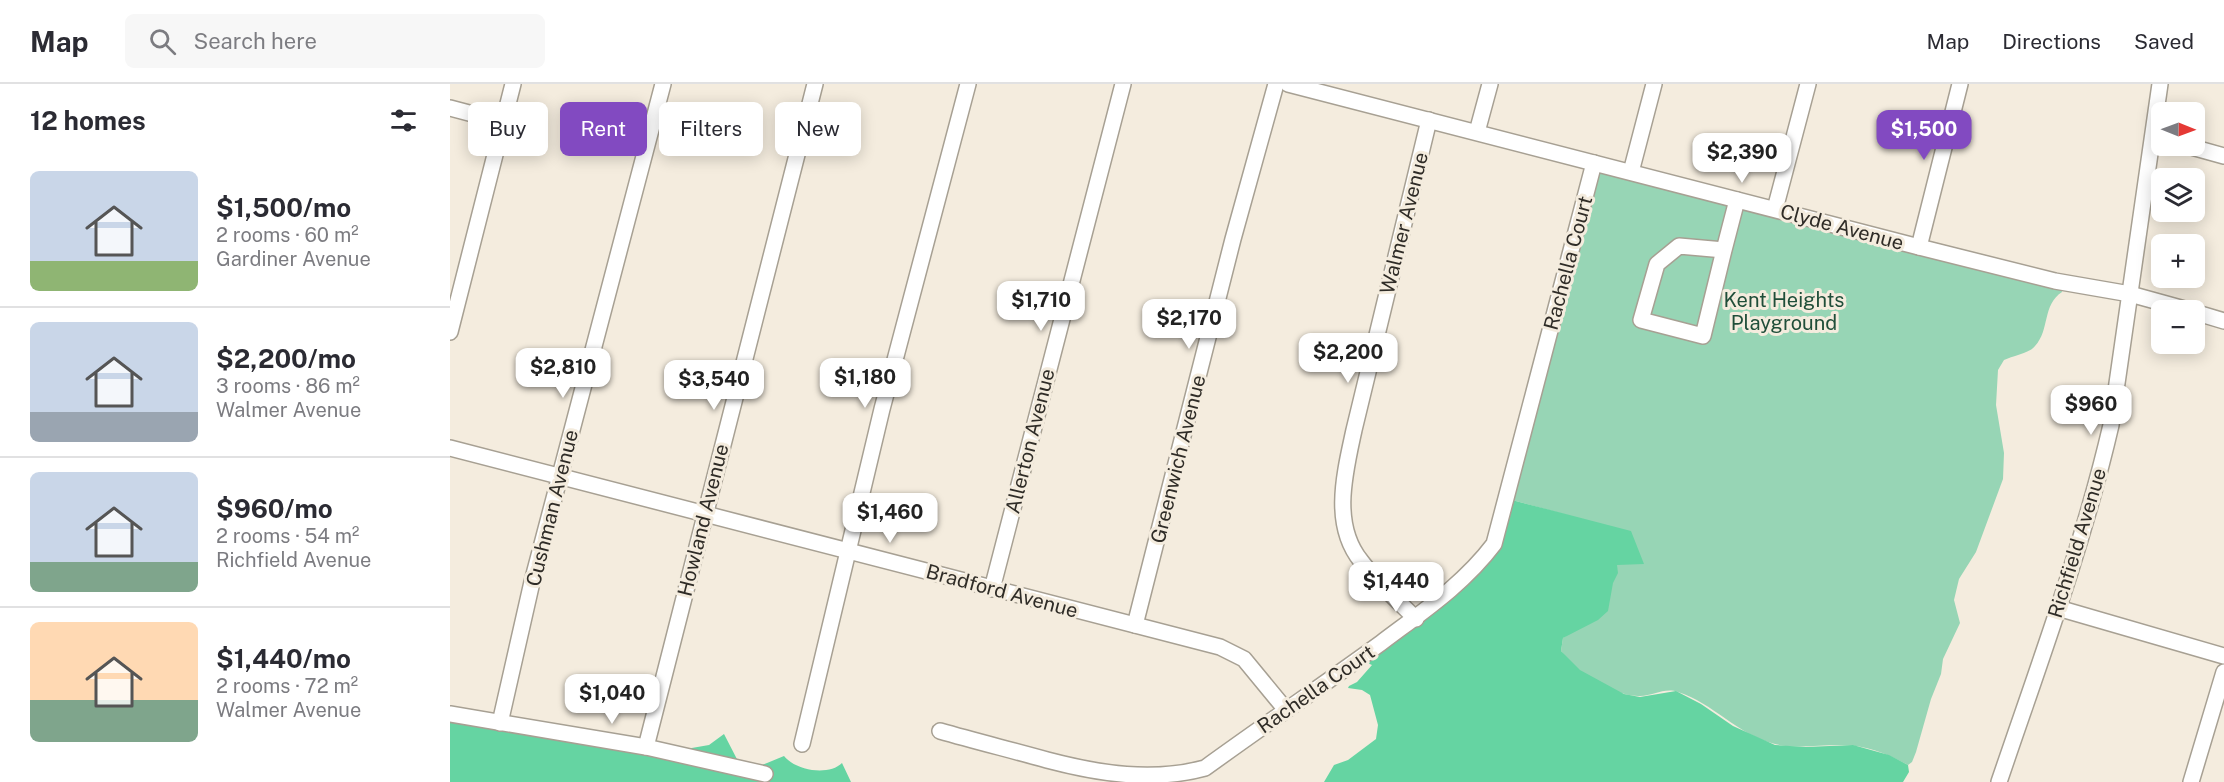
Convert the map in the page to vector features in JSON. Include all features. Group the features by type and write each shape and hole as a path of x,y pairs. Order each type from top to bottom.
{"street":[{"path":"508,102 513,84"},
{"name":"Cushman Avenue","path":"500,723 560,478 663,84"},
{"name":"Howland Avenue","path":"645,747 815,84"},
{"path":"802,744 850,551 882,409 968,84"},
{"name":"Allerton Avenue","path":"992,589 1123,84"},
{"name":"Greenwich Avenue","path":"1135,625 1276,84"},
{"name":"Clyde Avenue","path":"1288,84 1919,247 2055,280 2152,300"},
{"path":"1477,132 1490,84"},
{"path":"1631,172 1654,84"},
{"path":"1775,209 1808,84"},
{"path":"1919,247 1960,84"},
{"name":"Richfield Avenue","path":"2159,102 2160,84"},
{"path":"450,108 468,113"},
{"name":"Walmer Avenue","path":"1416,619 1359,560 1347,534 1342,504 1345,473 1354,430 1429,120"},
{"path":"2205,151 2224,156"},
{"path":"450,332 494,156"},
{"name":"Richfield Avenue","path":"1999,782 2058,608 2104,455 2154,156"},
{"name":"Rachella Court","path":"940,731 1100,774 1127,779 1168,779 1187,776 1205,768 1416,619 1474,571 1494,544 1594,163"},
{"path":"1724,250 1679,246 1657,264 1641,320 1703,336 1737,200"},
{"path":"2205,315 2224,321"},
{"name":"Bradford Avenue","path":"450,448 1220,647 1244,659 1286,710"},
{"path":"2058,608 2224,656"},
{"path":"2191,782 2224,672"},
{"path":"450,714 645,747 765,774"}],"green space":[{"name":"Kent Heights Playground","path":"1593,170 2060,281 2062,292 2051,304 2040,340 2029,351 2004,360 1998,370 1996,405 2004,453 2003,479 1976,552 1959,579 1954,600 1960,623 1943,659 1941,674 1931,699 1916,752 1912,762 1908,765 1883,753 1857,746 1791,746 1762,740 1691,697 1678,692 1668,691 1638,696 1617,692 1585,675 1561,651 1563,638 1574,630 1607,526 1512,500"},
{"path":"1512,500 1631,531 1644,564 1617,565 1618,573 1613,583 1608,611 1598,620 1563,638 1561,651 1580,670 1624,694 1640,697 1676,691 1701,704 1733,726 1775,745 1806,747 1853,745 1889,755 1908,765 1909,772 1903,782 1324,782 1334,765 1348,760 1376,739 1378,725 1370,695 1362,690 1348,688 1357,682 1372,665 1365,662 1498,549"},
{"path":"450,713 686,749 709,745 724,734 740,765 755,768 784,756 796,765 813,770 829,770 842,763 851,782 450,782"}]}
